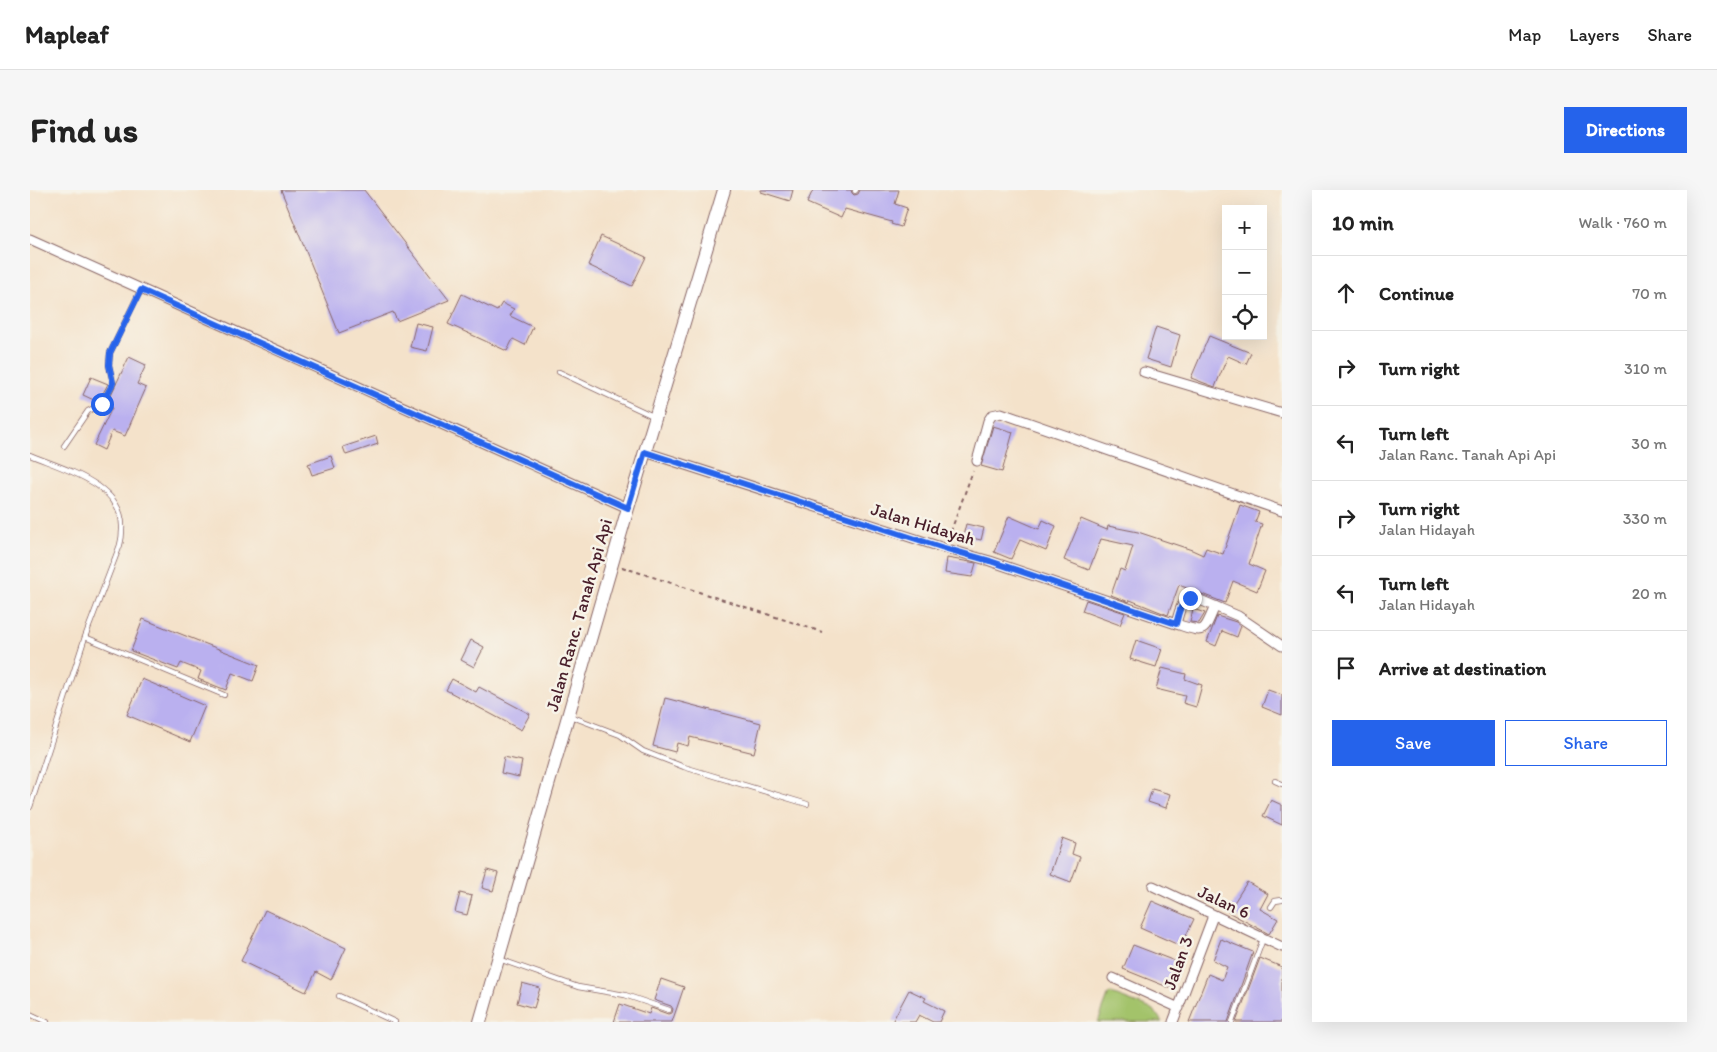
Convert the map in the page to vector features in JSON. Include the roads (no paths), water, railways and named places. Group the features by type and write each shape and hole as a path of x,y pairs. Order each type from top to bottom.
{"street":[{"name":"Jalan Ranc. Tanah Api Api","path":"480,1022 628,508 724,190"},
{"path":"30,239 628,508"},
{"path":"1144,372 1282,413"},
{"path":"976,461 988,421 992,415 1001,413 1282,511"},
{"name":"Jalan Hidayah","path":"645,452 990,561 1176,624"},
{"path":"1215,606 1207,627 1202,630 1197,631 1176,624 1183,603 1187,598 1193,597 1215,606 1238,616 1282,646"},
{"name":"Jalan 6","path":"1153,886 1282,947"},
{"name":"Jalan 3","path":"1173,1022 1213,916"},
{"path":"1114,978 1178,1008"}],"lane":[{"path":"64,446 88,412 102,404 113,383 109,365 110,353 141,290"},
{"path":"559,372 656,417"},
{"path":"30,455 94,482 105,491 114,503 121,516 123,530 120,546 85,637 30,808"},
{"path":"85,637 224,695"},
{"path":"568,715 620,735 643,751 684,767 807,804"},
{"path":"1275,781 1282,784"},
{"path":"1271,908 1275,901 1282,900"},
{"path":"1232,1022 1263,939"},
{"path":"498,959 578,987 625,995 669,1010"},
{"path":"339,996 395,1022"},
{"path":"30,1014 47,1022"}]}
